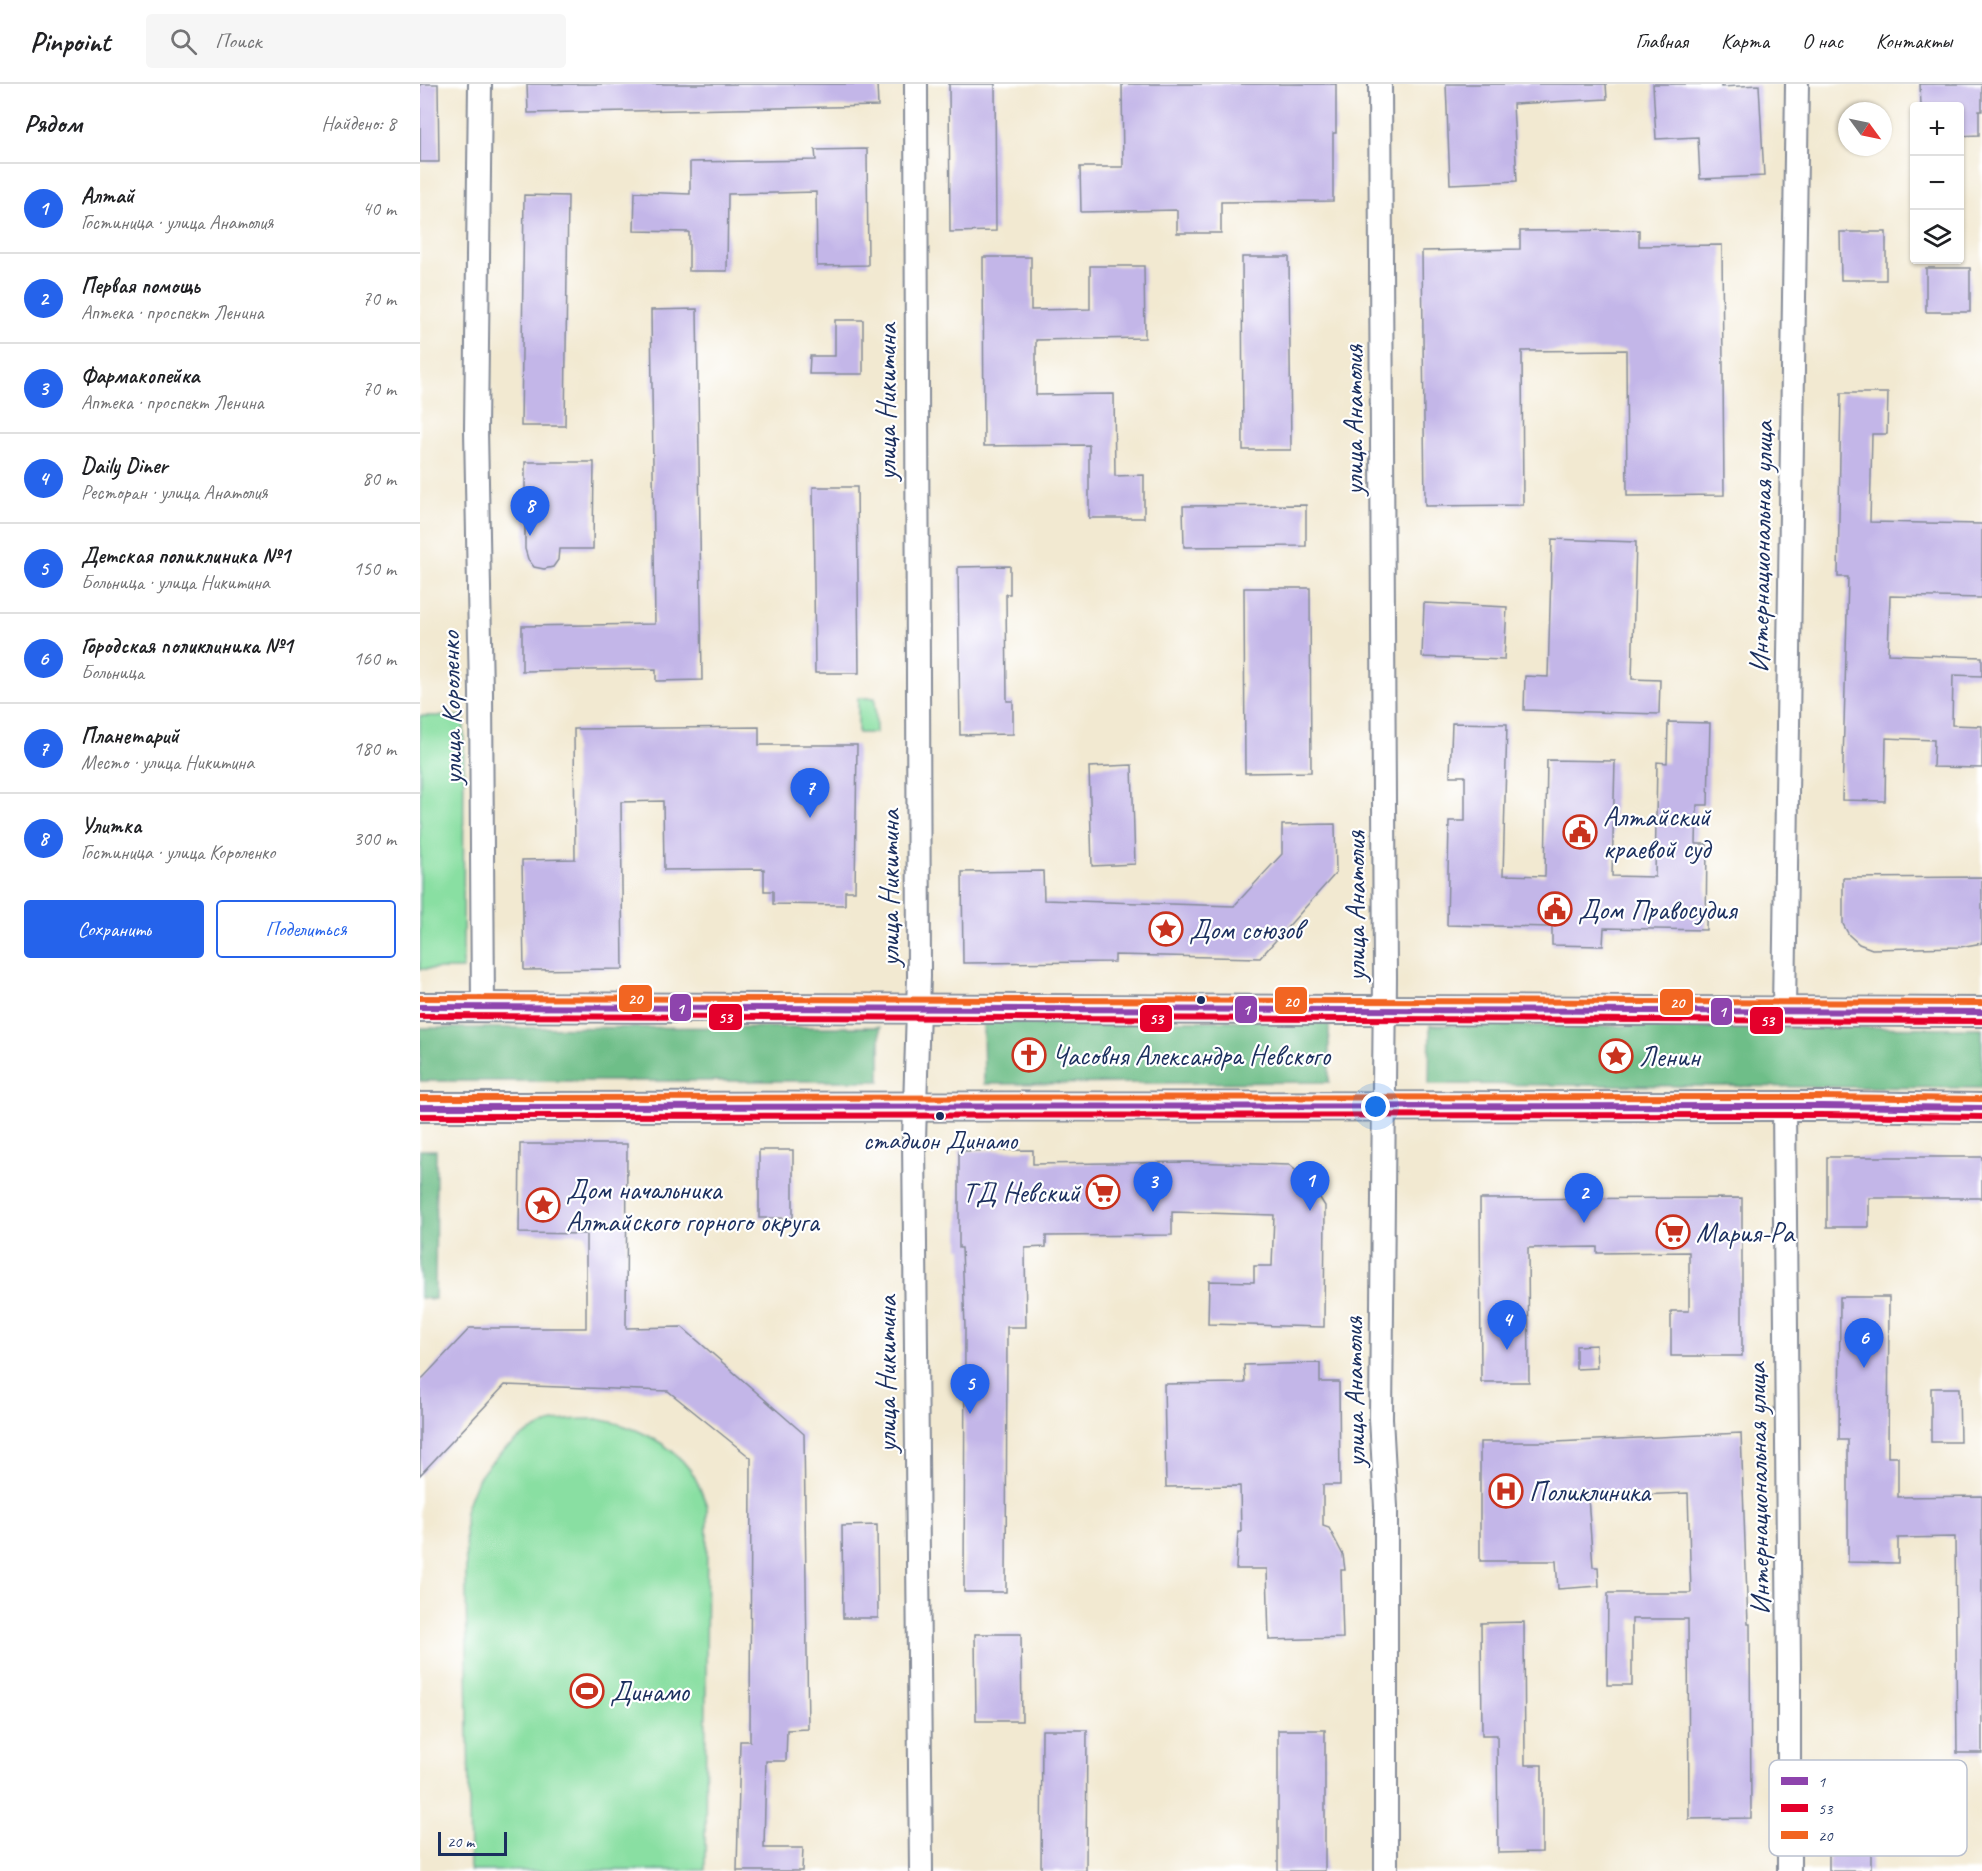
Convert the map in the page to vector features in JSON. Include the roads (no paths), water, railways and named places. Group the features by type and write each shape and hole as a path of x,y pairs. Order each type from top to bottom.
{"main road":[{"path":"420,1007 1982,1012"},
{"path":"420,1107 1784,1106 1982,1108"}],"street":[{"name":"улица Короленко","path":"480,84 476,430 481,681 483,1007"},
{"name":"улица Никитина","path":"916,84 918,1010 915,1106 921,1871"},
{"name":"улица Анатолия","path":"1380,84 1385,1010 1382,1418 1386,1507 1386,1871"},
{"name":"Интернациональная улица","path":"1784,1010 1797,84"},
{"name":"Интернациональная улица","path":"1784,1106 1789,1760"}],"place":[{"name":"Улитка","path":"530,536"},
{"name":"Планетарий","path":"810,818"},
{"name":"Алтайский краевой суд","path":"1580,832"},
{"name":"Дом Правосудия","path":"1555,909"},
{"name":"Дом союзов","path":"1166,929"},
{"name":"Часовня Александра Невского","path":"1029,1055"},
{"name":"Ленин","path":"1616,1056"},
{"name":"стадион Динамо","path":"940,1116"},
{"name":"ТД Невский","path":"1103,1192"},
{"name":"Дом начальника Алтайского горного округа","path":"543,1205"},
{"name":"Алтай","path":"1310,1211"},
{"name":"Фармакопейка","path":"1153,1212"},
{"name":"Первая помощь","path":"1584,1223"},
{"name":"Мария-Ра","path":"1673,1232"},
{"name":"Daily Diner","path":"1507,1350"},
{"name":"Городская поликлиника №1","path":"1864,1368"},
{"name":"Детская поликлиника №1","path":"970,1414"},
{"name":"Поликлиника","path":"1506,1491"},
{"name":"Динамо","path":"587,1691"}]}
